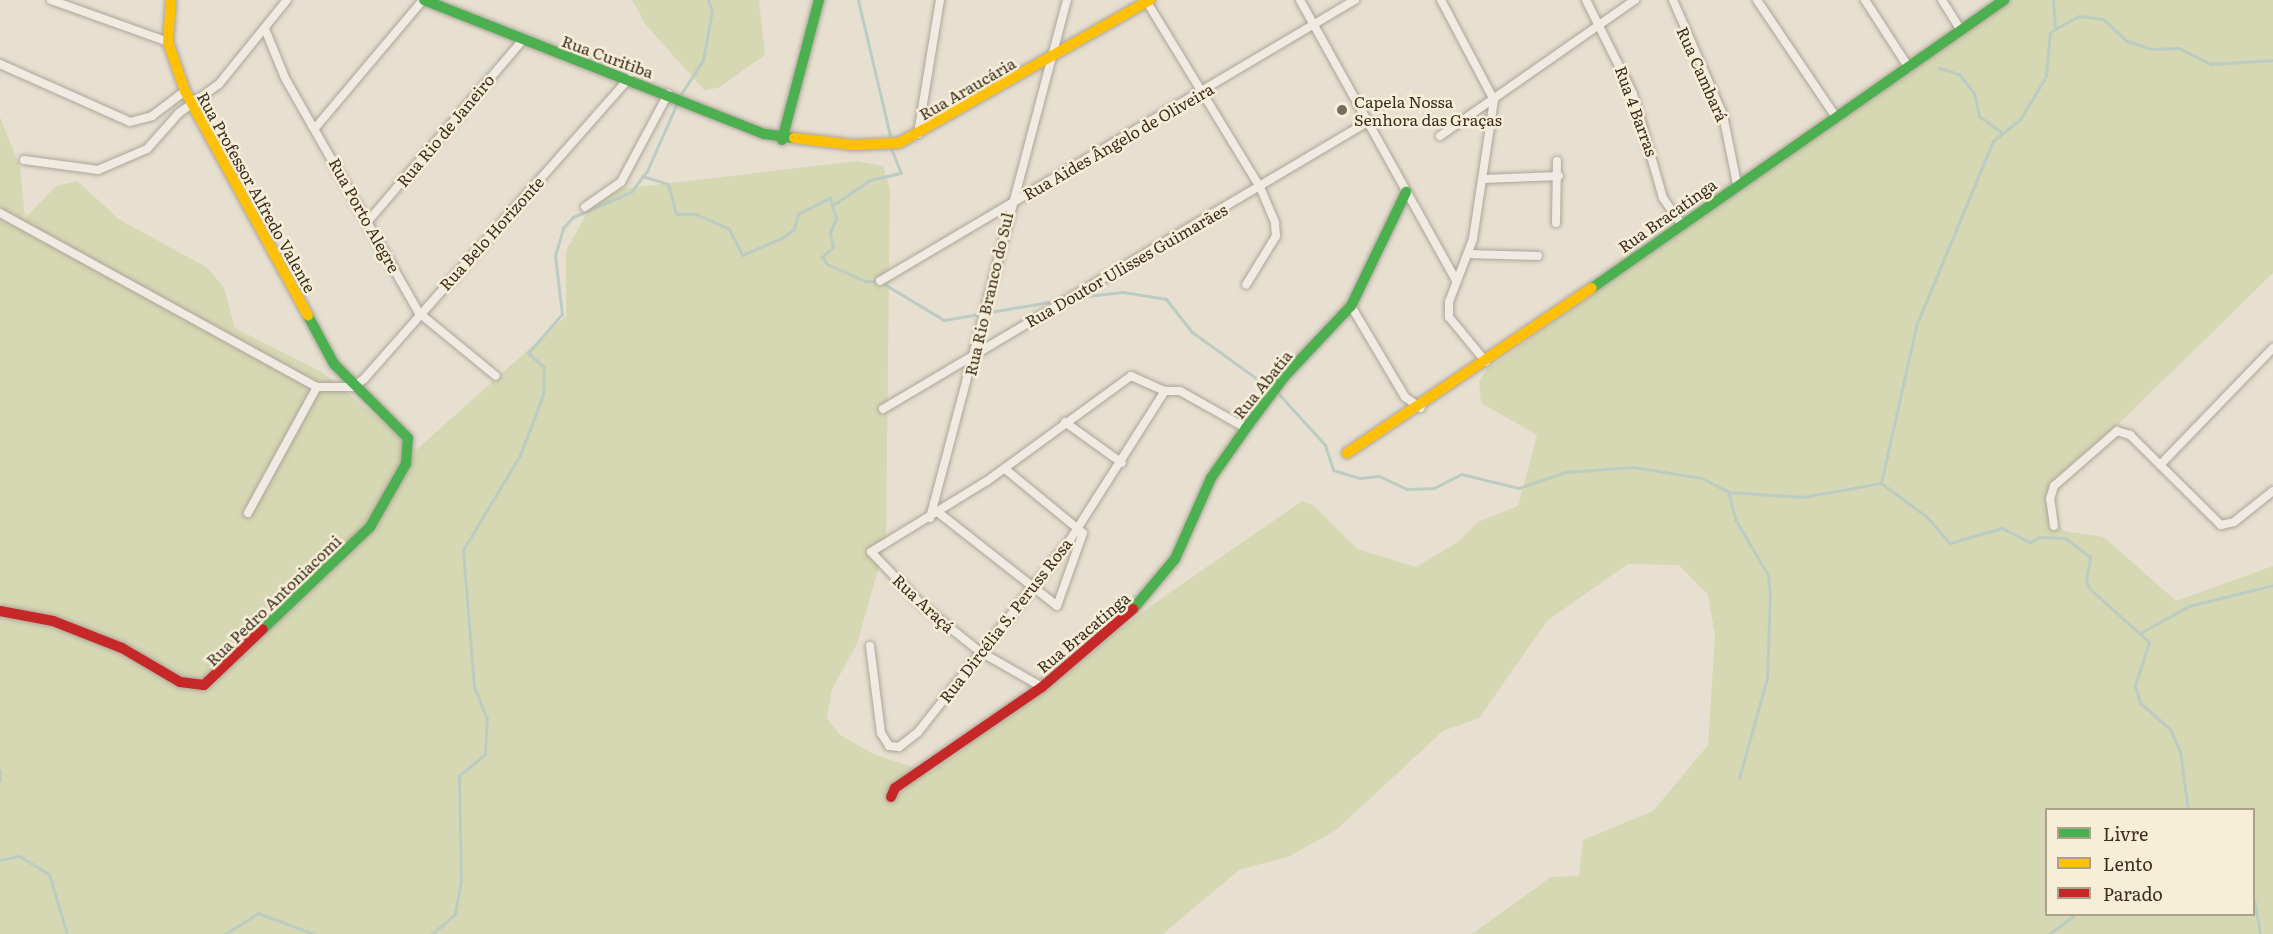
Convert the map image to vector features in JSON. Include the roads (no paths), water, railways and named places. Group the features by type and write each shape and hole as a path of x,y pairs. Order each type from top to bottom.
{"street":[{"path":"51,0 168,42"},
{"name":"Rua Professor Alfredo Valente","path":"171,0 168,42 185,91 192,104 334,364 353,387 408,438 406,465 387,504"},
{"path":"24,160 105,169 147,150 192,104 219,84 288,0"},
{"path":"315,127 424,0"},
{"name":"Rua Curitiba","path":"424,0 522,40 629,78 782,140"},
{"path":"782,140 819,0"},
{"path":"918,134 940,0"},
{"name":"Rua Rio Branco do Sul","path":"930,518 976,354 1009,205 1067,0"},
{"path":"1300,0 1456,280"},
{"name":"Rua Aides Ângelo de Oliveira","path":"880,280 1202,93 1354,0"},
{"path":"1441,0 1494,100 1483,179 1468,255 1456,280 1449,316 1486,362"},
{"name":"Rua 4 Barras","path":"1586,0 1602,24 1633,94 1663,198 1681,224"},
{"path":"1440,136 1635,0"},
{"name":"Rua Cambará","path":"1673,0 1723,115 1737,184"},
{"path":"1757,0 1836,117"},
{"path":"1865,0 1909,68"},
{"path":"1942,0 1961,30"},
{"name":"Rua Bracatinga","path":"1347,453 1421,408 1737,184 1909,68 2004,0"},
{"path":"1148,1 1260,187 1275,236 1246,285"},
{"name":"Rua Araucária","path":"782,140 854,145 899,142 918,134 1148,1"},
{"name":"Rua Porto Alegre","path":"265,28 285,78 369,220 418,313 496,376"},
{"name":"Rua Rio de Janeiro","path":"369,220 522,40"},
{"path":"0,64 130,122 152,116 185,91"},
{"name":"Rua Belo Horizonte","path":"353,387 629,78"},
{"path":"585,207 621,182 668,94"},
{"name":"Rua Doutor Ulisses Guimarães","path":"883,409 1369,121"},
{"path":"1556,223 1559,176 1557,161"},
{"path":"1483,179 1559,176"},
{"name":"Rua Abatia","path":"1144,599 1175,559 1211,478 1246,428 1284,377 1351,306 1388,220 1406,192"},
{"path":"0,213 317,387 353,387"},
{"path":"1468,255 1538,256"},
{"path":"1351,306 1405,397 1421,408"},
{"path":"2160,465 2273,348"},
{"path":"930,518 1005,469 1065,422 1131,376 1165,391 1180,391 1246,428"},
{"path":"248,513 317,387"},
{"name":"Rua Dircélia S. Peruss Rosa","path":"870,646 881,733 889,746 899,747 918,732 979,651 1079,526 1122,463 1165,391"},
{"path":"1065,422 1122,463"},
{"path":"2054,526 2049,499 2054,486 2106,436 2117,431 2130,435 2221,525 2234,522 2271,496"},
{"path":"939,513 1054,607 1080,552 1079,526 1005,469"},
{"name":"Rua Pedro Antoniacomi","path":"0,611 53,621 122,648 180,682 204,685 351,547 387,504"},
{"name":"Rua Araçá","path":"930,518 872,552 924,607 979,651 1042,687"},
{"name":"Rua Bracatinga","path":"891,797 895,788 1042,687 1144,599"}],"waterway":[{"path":"679,97 703,60 712,10 708,0"},
{"path":"858,0 890,135"},
{"path":"2053,0 2055,29"},
{"path":"1881,483 1916,326 1993,141 2021,118 2046,76 2050,32 2079,16 2103,19 2127,41 2151,49 2179,48 2211,64 2273,60"},
{"path":"1939,68 1959,74 1974,93 1979,116 2001,132"},
{"path":"432,934 455,914 461,880 459,776 485,754 487,719 474,687 463,550 520,455 543,395 544,367 528,353 562,314 555,256 563,228 573,217 631,192 647,171 677,103"},
{"path":"833,205 870,180 901,173 891,148"},
{"path":"642,176 668,184 676,214 696,214 729,229 742,255 782,238 794,229 798,214 830,198 836,219 830,232 833,247 822,257 827,264 865,281 879,281 944,320 1060,300"},
{"path":"1079,297 1123,292 1166,299 1192,332 1271,389"},
{"path":"1277,392 1325,445 1333,470 1360,478 1379,476 1407,489 1434,488 1461,474 1519,488 1565,472 1633,467 1702,478 1728,492 1803,497 1881,483 1927,517 1950,543 2002,528 2030,542 2039,537 2065,538 2090,557 2086,582 2090,589 2149,642 2135,685 2140,703 2170,729 2180,751 2188,808"},
{"path":"1728,492 1735,519 1768,575 1770,593 1767,678 1739,778"},
{"path":"2142,632 2189,606 2273,585"},
{"path":"0,770 0,780"},
{"path":"0,860 19,856 49,874 67,934"},
{"path":"2255,905 2260,934"},
{"path":"225,934 258,913 314,934"},
{"path":"2049,934 2073,916"}],"place":[{"name":"Capela Nossa Senhora das Graças","path":"1342,110"}]}
